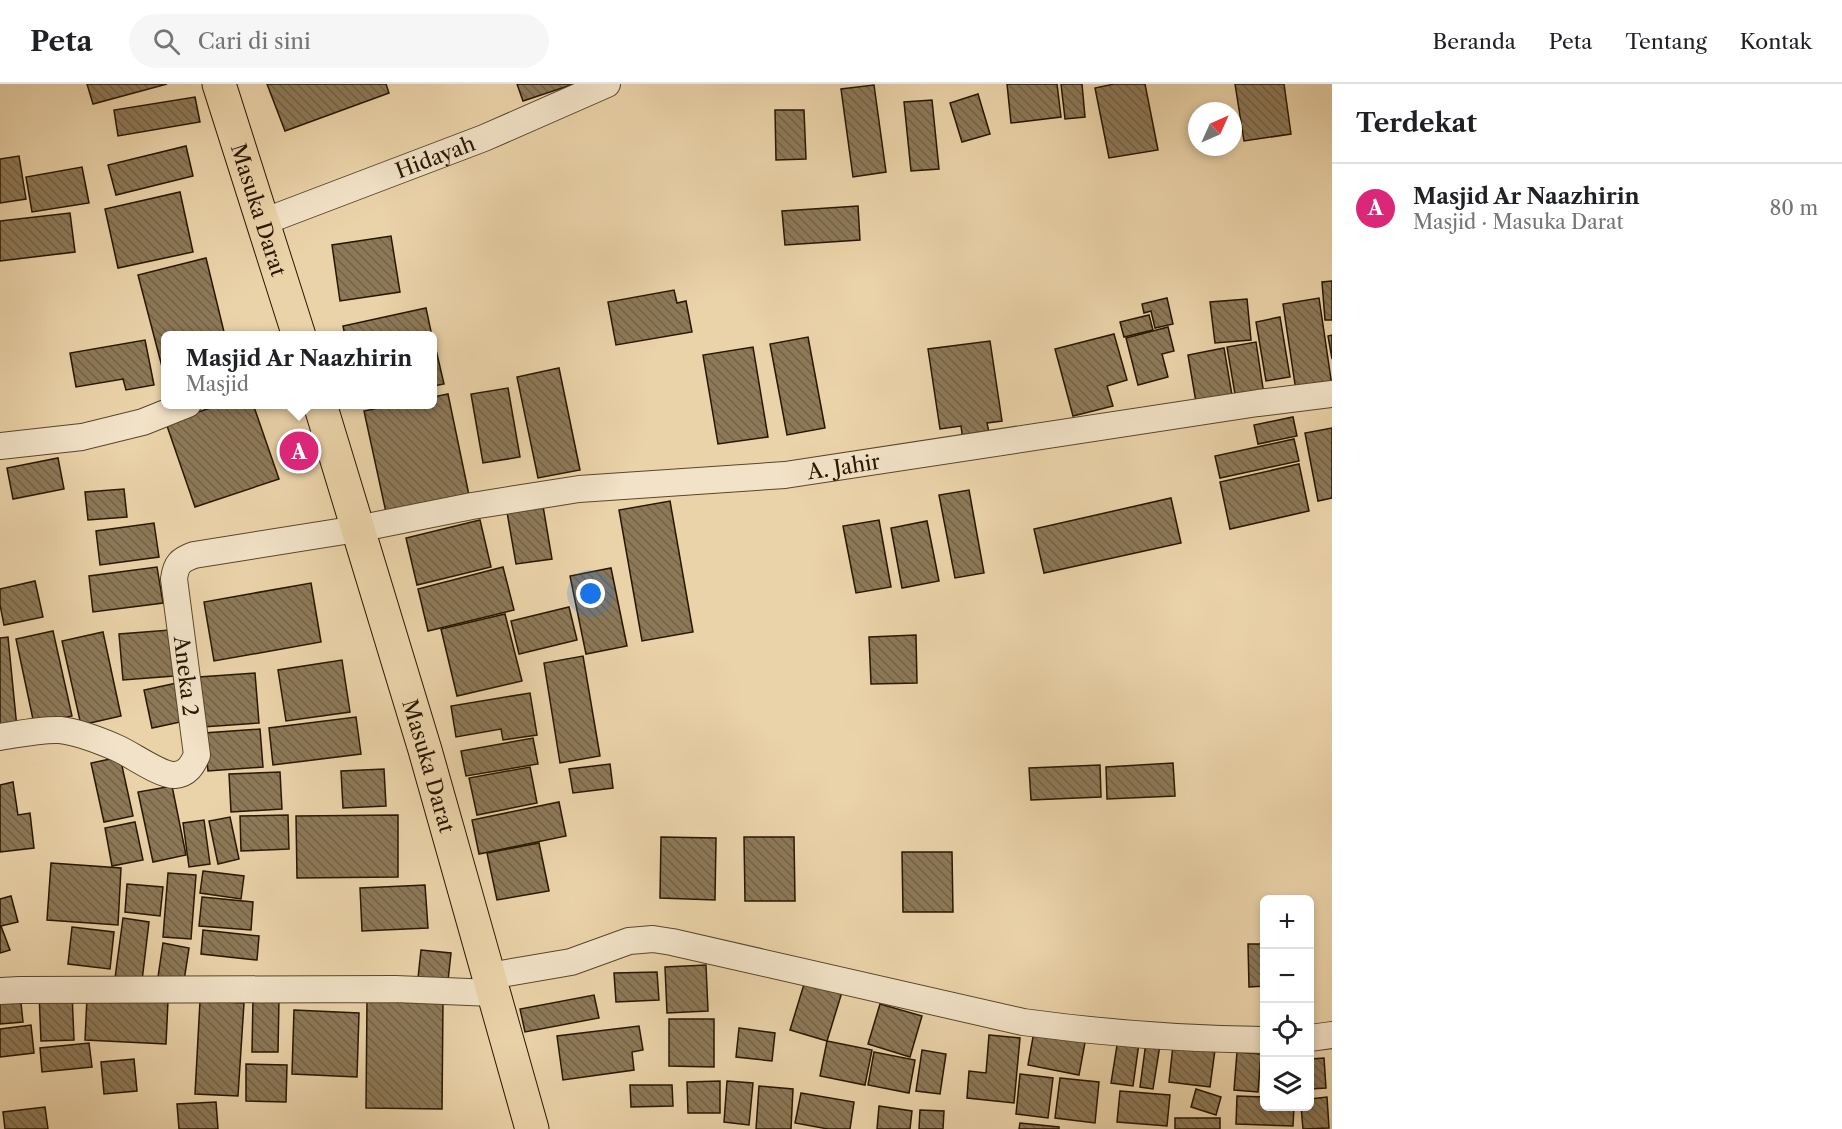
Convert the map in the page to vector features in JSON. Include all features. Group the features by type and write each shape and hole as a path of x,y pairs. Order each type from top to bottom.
{"main road":[{"name":"Masuka Darat","path":"219,84 297,331"},
{"name":"Masuka Darat","path":"321,409 425,750 532,1129"}],"street":[{"name":"Hidayah","path":"263,222 484,138 607,84"},
{"name":"A. Jahir","path":"357,529 472,506 579,489 785,475 1258,403 1332,394"},
{"path":"0,446 82,437 143,422 177,409"},
{"name":"Aneka 2","path":"0,736 58,730 69,732 115,747 161,772 174,775 186,772 197,755 174,579 178,563 194,555 357,529"},
{"path":"0,991 395,989 491,984 571,962 629,941 653,939 1023,1022 1186,1037 1260,1040"},
{"path":"1314,1037 1332,1035"}],"building":[{"path":"87,84 167,84 93,104"},
{"path":"267,84 386,84 389,93 285,131"},
{"path":"517,84 574,84 523,101"},
{"path":"1007,84 1057,84 1061,117 1011,123"},
{"path":"1061,84 1082,84 1085,117 1065,119"},
{"path":"1114,84 1145,84 1158,150 1109,158 1095,88"},
{"path":"1235,84 1284,84 1291,134 1244,141 1242,102 1238,102"},
{"path":"874,85 886,172 853,177 841,89"},
{"path":"978,94 990,134 962,142 950,103"},
{"path":"195,97 200,122 118,136 114,110"},
{"path":"932,100 939,169 911,171 904,102"},
{"path":"775,110 804,110 806,159 776,160"},
{"path":"186,146 193,176 116,195 108,165"},
{"path":"19,156 26,199 0,203 0,159"},
{"path":"82,167 89,203 32,212 26,177"},
{"path":"180,192 193,252 118,268 105,209"},
{"path":"858,206 860,240 785,245 782,211"},
{"path":"70,213 75,252 0,261 0,221"},
{"path":"391,236 400,292 340,301 332,245"},
{"path":"206,258 224,331 161,331 161,363 138,275"},
{"path":"1332,281 1332,320 1325,320 1322,282"},
{"path":"674,290 677,303 686,301 692,332 616,345 608,302"},
{"path":"1167,298 1173,324 1155,328 1151,311 1144,313 1142,304"},
{"path":"1319,298 1332,386 1296,391 1283,304"},
{"path":"1247,299 1251,340 1215,343 1210,302"},
{"path":"426,308 431,331 344,331 343,326"},
{"path":"1149,315 1153,330 1124,337 1120,322"},
{"path":"1280,317 1290,377 1266,381 1256,322"},
{"path":"1168,327 1174,351 1162,354 1168,377 1138,385 1126,338"},
{"path":"1114,334 1127,380 1107,386 1113,406 1073,416 1055,349"},
{"path":"1332,335 1332,359 1328,336"},
{"path":"808,337 825,428 787,435 770,344"},
{"path":"145,340 154,385 126,390 123,379 76,387 70,353"},
{"path":"990,341 1002,421 987,423 990,437 963,441 961,426 940,429 928,349"},
{"path":"1256,342 1264,395 1236,400 1227,347"},
{"path":"753,347 768,437 718,444 703,355"},
{"path":"1224,348 1233,401 1197,408 1188,355"},
{"path":"437,354 444,384 437,385"},
{"path":"559,368 580,470 538,478 517,377"},
{"path":"508,388 520,457 483,463 471,394"},
{"path":"448,394 470,500 387,517 364,411 437,409 437,396"},
{"path":"207,409 255,409 279,479 195,507 166,423"},
{"path":"1293,417 1297,436 1258,444 1254,425"},
{"path":"1332,428 1332,498 1318,501 1305,433"},
{"path":"1294,439 1299,461 1220,478 1215,456"},
{"path":"58,458 64,489 13,499 7,468"},
{"path":"1299,464 1309,511 1230,529 1220,482"},
{"path":"124,489 127,517 88,520 85,492"},
{"path":"969,490 984,573 955,578 939,495"},
{"path":"1171,498 1181,543 1044,573 1034,529"},
{"path":"670,501 693,632 642,641 619,510"},
{"path":"543,506 552,559 516,564 507,512"},
{"path":"480,520 491,567 417,585 406,538"},
{"path":"879,520 891,587 856,593 843,526"},
{"path":"927,521 939,581 902,588 891,528"},
{"path":"154,523 159,557 100,565 96,531"},
{"path":"157,567 163,603 93,612 89,576"},
{"path":"503,567 514,610 428,631 418,589"},
{"path":"611,568 627,646 586,654 570,576"},
{"path":"35,581 43,617 4,625 0,589"},
{"path":"311,583 321,642 214,661 204,602"},
{"path":"569,607 577,640 519,654 511,621"},
{"path":"505,614 522,681 457,696 441,629"},
{"path":"170,630 174,676 123,680 119,634"},
{"path":"53,631 72,716 34,724 16,639"},
{"path":"103,632 121,716 81,725 62,641"},
{"path":"916,635 917,683 871,684 869,637"},
{"path":"8,637 17,728 0,729 0,638"},
{"path":"583,656 600,756 560,763 544,663"},
{"path":"342,660 350,712 286,721 278,670"},
{"path":"255,673 259,723 203,727 199,677"},
{"path":"177,683 185,721 152,728 144,690"},
{"path":"530,693 537,735 503,740 501,729 456,737 451,706"},
{"path":"356,717 361,754 273,765 269,728"},
{"path":"260,729 263,767 208,771 204,733"},
{"path":"533,738 538,764 466,776 461,751"},
{"path":"120,757 133,816 104,822 91,763"},
{"path":"1173,763 1175,796 1107,799 1106,767"},
{"path":"610,764 613,788 573,793 569,769"},
{"path":"1100,765 1101,797 1031,800 1029,768"},
{"path":"530,767 537,803 477,815 469,778"},
{"path":"384,769 386,806 343,808 341,771"},
{"path":"280,772 282,809 231,812 229,774"},
{"path":"13,782 18,815 30,813 34,848 0,852 0,785"},
{"path":"172,786 186,855 153,862 138,792"},
{"path":"559,802 566,836 479,854 472,820"},
{"path":"288,815 289,849 241,851 240,816"},
{"path":"398,815 398,877 297,878 296,816"},
{"path":"230,817 239,859 218,864 209,821"},
{"path":"204,820 210,864 189,867 183,823"},
{"path":"135,822 143,860 112,866 105,828"},
{"path":"661,837 716,838 715,900 660,898"},
{"path":"744,837 794,837 795,901 745,901"},
{"path":"539,843 549,891 497,900 487,853"},
{"path":"902,852 952,852 953,912 903,912"},
{"path":"51,863 121,868 118,925 47,920"},
{"path":"203,871 244,876 241,899 200,893"},
{"path":"168,873 196,875 191,939 163,937"},
{"path":"127,884 163,887 160,916 125,912"},
{"path":"425,885 428,928 362,931 360,888"},
{"path":"11,896 18,922 1,926 10,950 0,953 0,899"},
{"path":"202,897 253,902 251,930 199,926"},
{"path":"123,918 149,922 142,981 115,978"},
{"path":"72,927 114,932 110,969 68,964"},
{"path":"203,930 259,936 257,960 201,954"},
{"path":"163,943 189,948 184,981 158,977"},
{"path":"1248,944 1260,944 1260,986 1249,987"},
{"path":"421,950 451,953 448,981 418,978"},
{"path":"706,965 708,1011 667,1013 665,967"},
{"path":"657,972 659,1000 616,1002 614,973"},
{"path":"805,981 842,992 827,1041 790,1030"},
{"path":"72,992 74,1040 41,1041 39,993"},
{"path":"20,994 23,1022 0,1024 0,996"},
{"path":"594,995 599,1018 525,1032 520,1009"},
{"path":"87,997 168,1001 166,1044 85,1040"},
{"path":"253,997 279,998 278,1052 252,1052"},
{"path":"367,999 443,1001 442,1109 366,1108"},
{"path":"200,1001 244,1003 238,1096 195,1094"},
{"path":"880,1004 922,1016 910,1057 868,1044"},
{"path":"294,1010 359,1013 357,1077 292,1074"},
{"path":"669,1019 714,1019 714,1067 669,1066"},
{"path":"31,1025 34,1053 0,1057 0,1029"},
{"path":"639,1026 643,1050 632,1052 634,1070 563,1080 557,1036"},
{"path":"1035,1026 1086,1037 1079,1075 1028,1065"},
{"path":"739,1028 775,1033 772,1061 736,1057"},
{"path":"989,1035 1020,1038 1014,1103 967,1098 969,1071 986,1073"},
{"path":"1118,1039 1139,1043 1133,1086 1111,1083"},
{"path":"827,1041 872,1050 865,1085 820,1076"},
{"path":"1146,1042 1160,1045 1153,1089 1140,1087"},
{"path":"89,1043 92,1067 42,1072 40,1048"},
{"path":"1173,1045 1215,1050 1210,1087 1169,1082"},
{"path":"922,1050 946,1054 940,1094 916,1091"},
{"path":"874,1052 915,1060 909,1093 868,1085"},
{"path":"1237,1052 1260,1054 1258,1092 1234,1090"},
{"path":"1324,1058 1326,1088 1314,1089 1314,1059"},
{"path":"134,1059 137,1091 104,1094 101,1062"},
{"path":"246,1064 287,1065 286,1102 246,1101"},
{"path":"1020,1074 1053,1078 1048,1118 1016,1114"},
{"path":"1060,1078 1099,1082 1095,1123 1055,1118"},
{"path":"720,1081 720,1113 688,1113 687,1082"},
{"path":"727,1081 753,1083 749,1125 724,1122"},
{"path":"630,1085 672,1085 673,1106 631,1107"},
{"path":"759,1086 793,1089 791,1129 756,1129"},
{"path":"1196,1089 1221,1097 1216,1115 1191,1107"},
{"path":"1120,1091 1170,1095 1167,1126 1117,1122"},
{"path":"801,1093 854,1102 850,1129 828,1129 795,1123"},
{"path":"1237,1096 1260,1097 1260,1111 1294,1111 1293,1126 1236,1124"},
{"path":"1327,1097 1329,1128 1303,1129 1301,1111 1314,1111 1314,1099"},
{"path":"216,1102 218,1129 179,1129 177,1104"},
{"path":"879,1106 912,1111 910,1129 877,1129"},
{"path":"45,1107 48,1129 5,1129 3,1112"},
{"path":"920,1110 944,1111 943,1129 919,1129"},
{"path":"1175,1118 1220,1118 1220,1129 1175,1129"},
{"path":"1020,1123 1059,1127 1059,1129 1019,1129"}],"place":[{"name":"Masjid Ar Naazhirin","path":"299,451"}]}
